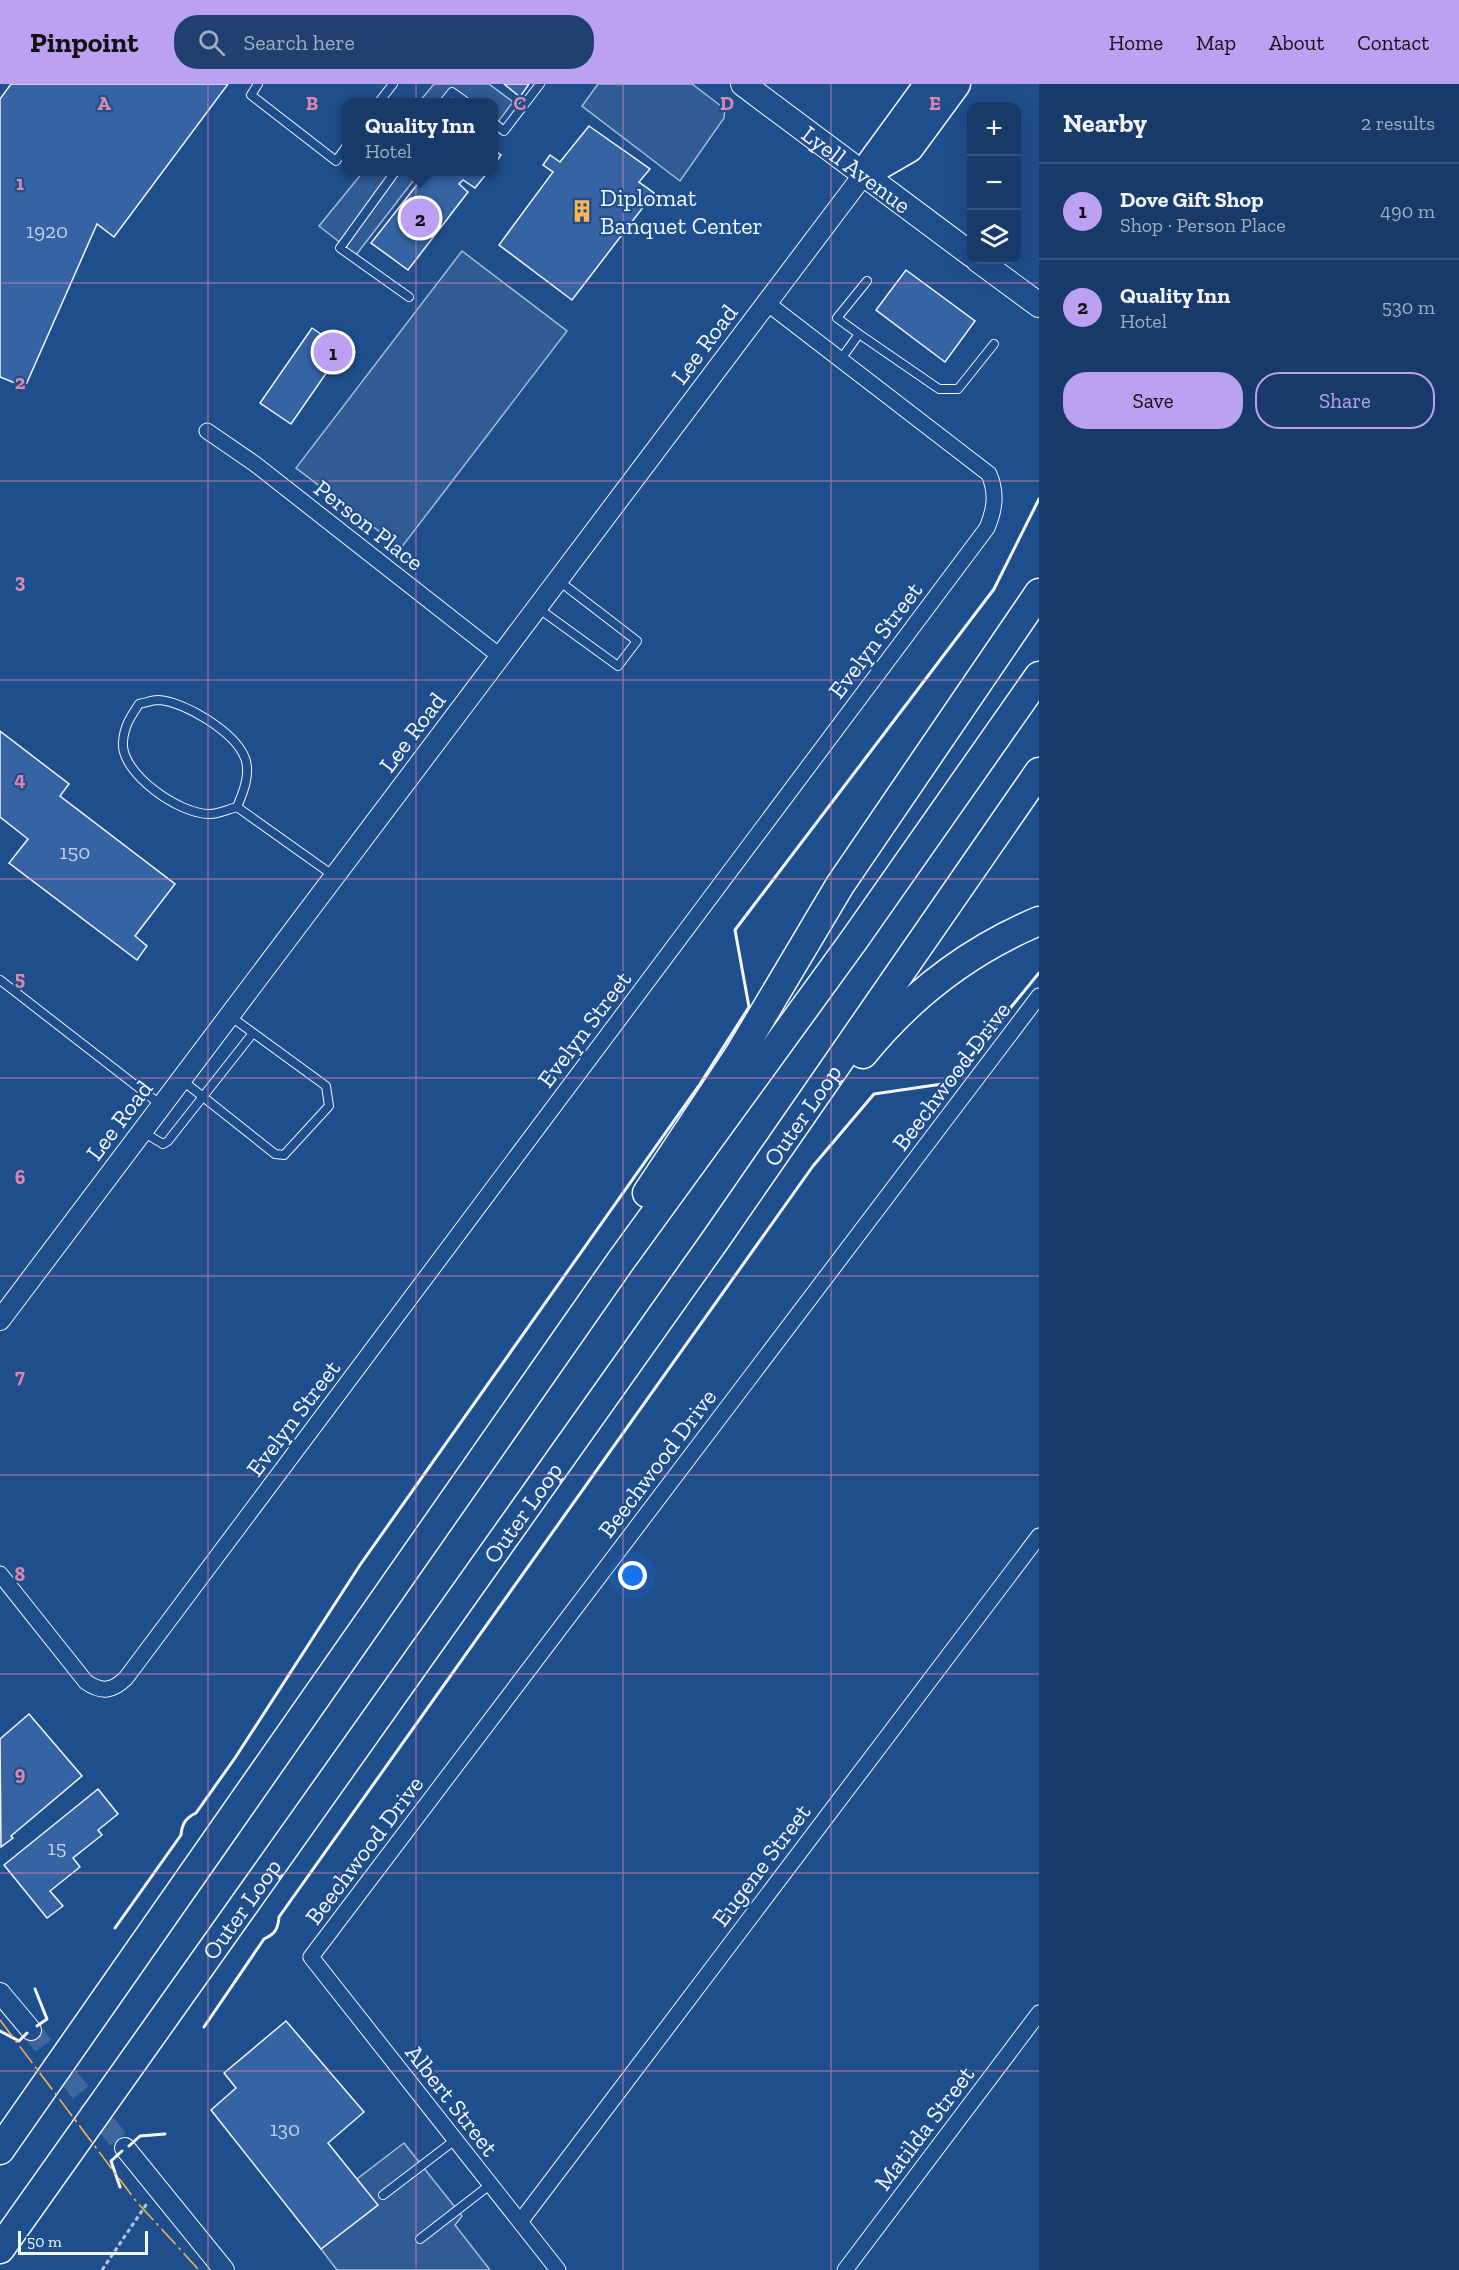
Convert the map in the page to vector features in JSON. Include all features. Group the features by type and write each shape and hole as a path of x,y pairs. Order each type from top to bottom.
{"highway":[{"path":"864,174 930,84"},
{"path":"864,174 909,148 956,84"},
{"path":"620,1262 648,1193 740,1053 840,885 1039,593"},
{"path":"0,2150 620,1262 854,940 1039,676"},
{"name":"Outer Loop","path":"0,2249 716,1239 1039,772"},
{"path":"716,1239 884,1029 959,964 1008,934 1039,921"}],"main road":[{"name":"Lyell Avenue","path":"743,84 967,251"},
{"path":"983,264 1039,305"}],"street":[{"name":"Lee Road","path":"0,1320 864,174"},
{"name":"Evelyn Street","path":"3,1583 86,1682 96,1689 107,1690 118,1686 126,1678 987,528 994,510 994,486 989,474 767,303"},
{"name":"Person Place","path":"207,431 255,464 501,657"},
{"name":"Beechwood Drive","path":"311,1957 1039,996"},
{"name":"Eugene Street","path":"520,2222 1039,1536"},
{"name":"Albert Street","path":"311,1957 558,2270"},
{"path":"0,1993 31,2030"},
{"name":"Matilda Street","path":"845,2270 1039,2013"},
{"path":"126,2148 224,2270"}],"lane":[{"path":"258,84 251,95 336,161 342,153"},
{"path":"382,98 393,84"},
{"path":"498,126 504,131 540,84"},
{"path":"447,98 452,92 460,98"},
{"path":"390,176 340,248 409,297"},
{"path":"867,281 837,318 939,389 958,389 994,344"},
{"path":"841,360 859,334"},
{"path":"538,608 618,666 637,641 558,581"},
{"path":"237,807 246,784 245,758 232,740 212,722 179,705 157,700 140,704 127,721 122,743 129,766 153,789 183,807 209,814 237,807 335,876"},
{"path":"0,980 162,1106"},
{"path":"182,1080 275,1154 284,1155 329,1106 326,1086 230,1016"},
{"path":"142,1131 163,1144 204,1098 254,1034"},
{"path":"383,2195 455,2140"},
{"path":"420,2239 491,2184"}],"path":[{"path":"102,2270 148,2202 162,2192"}],"shaded area":[{"path":"434,84 489,84 513,102 498,122 498,98 422,98"},
{"path":"598,84 692,84 725,109 724,118 680,181 582,106"},
{"path":"360,176 417,176 356,255 319,226"},
{"path":"462,251 567,331 401,548 296,468"},
{"path":"404,2143 462,2216 455,2225 490,2270 337,2270 321,2249 377,2205 357,2179"}],"building":[{"path":"11,84 228,84 114,237 97,224 25,387 0,377 0,99"},
{"path":"504,84 529,84 520,97"},
{"name":"Diplomat Banquet Center","path":"589,126 650,169 639,182 654,193 572,300 499,245 553,172 543,165 550,155 560,162"},
{"path":"424,176 485,176 475,188 463,180 459,184 468,192 408,270 371,243"},
{"path":"906,270 975,321 945,362 876,310"},
{"path":"312,328 343,349 291,424 260,403"},
{"path":"0,731 69,784 60,796 175,884 135,936 147,946 137,960 9,863 28,839 0,817"},
{"path":"29,1714 82,1776 1,1847 0,1739"},
{"path":"98,1789 118,1814 98,1830 102,1835 73,1858 80,1867 50,1891 63,1906 47,1918 4,1865"},
{"path":"286,2021 364,2112 328,2143 378,2205 321,2249 211,2110 236,2088 224,2073"}],"tunnel":[{"path":"31,2030 125,2148"}],"wall":[{"path":"115,1928 181,1835 185,1821 196,1813 235,1758 360,1565 700,1084 749,1007 735,930 994,589 1039,499"},
{"path":"204,2027 264,1939 275,1931 279,1917 813,1166 874,1094 949,1083 1039,973"},
{"path":"35,1989 47,2019 37,2026"},
{"path":"0,2031 19,2041 27,2033"},
{"path":"129,2146 140,2136 165,2134"},
{"path":"120,2187 111,2161 122,2151"}],"power":[{"path":"0,2020 136,2201 199,2270"}],"place":[{"name":"Diplomat Banquet Center","path":"582,211"},
{"name":"Quality Inn","path":"420,218"},
{"name":"Dove Gift Shop","path":"333,352"}]}
